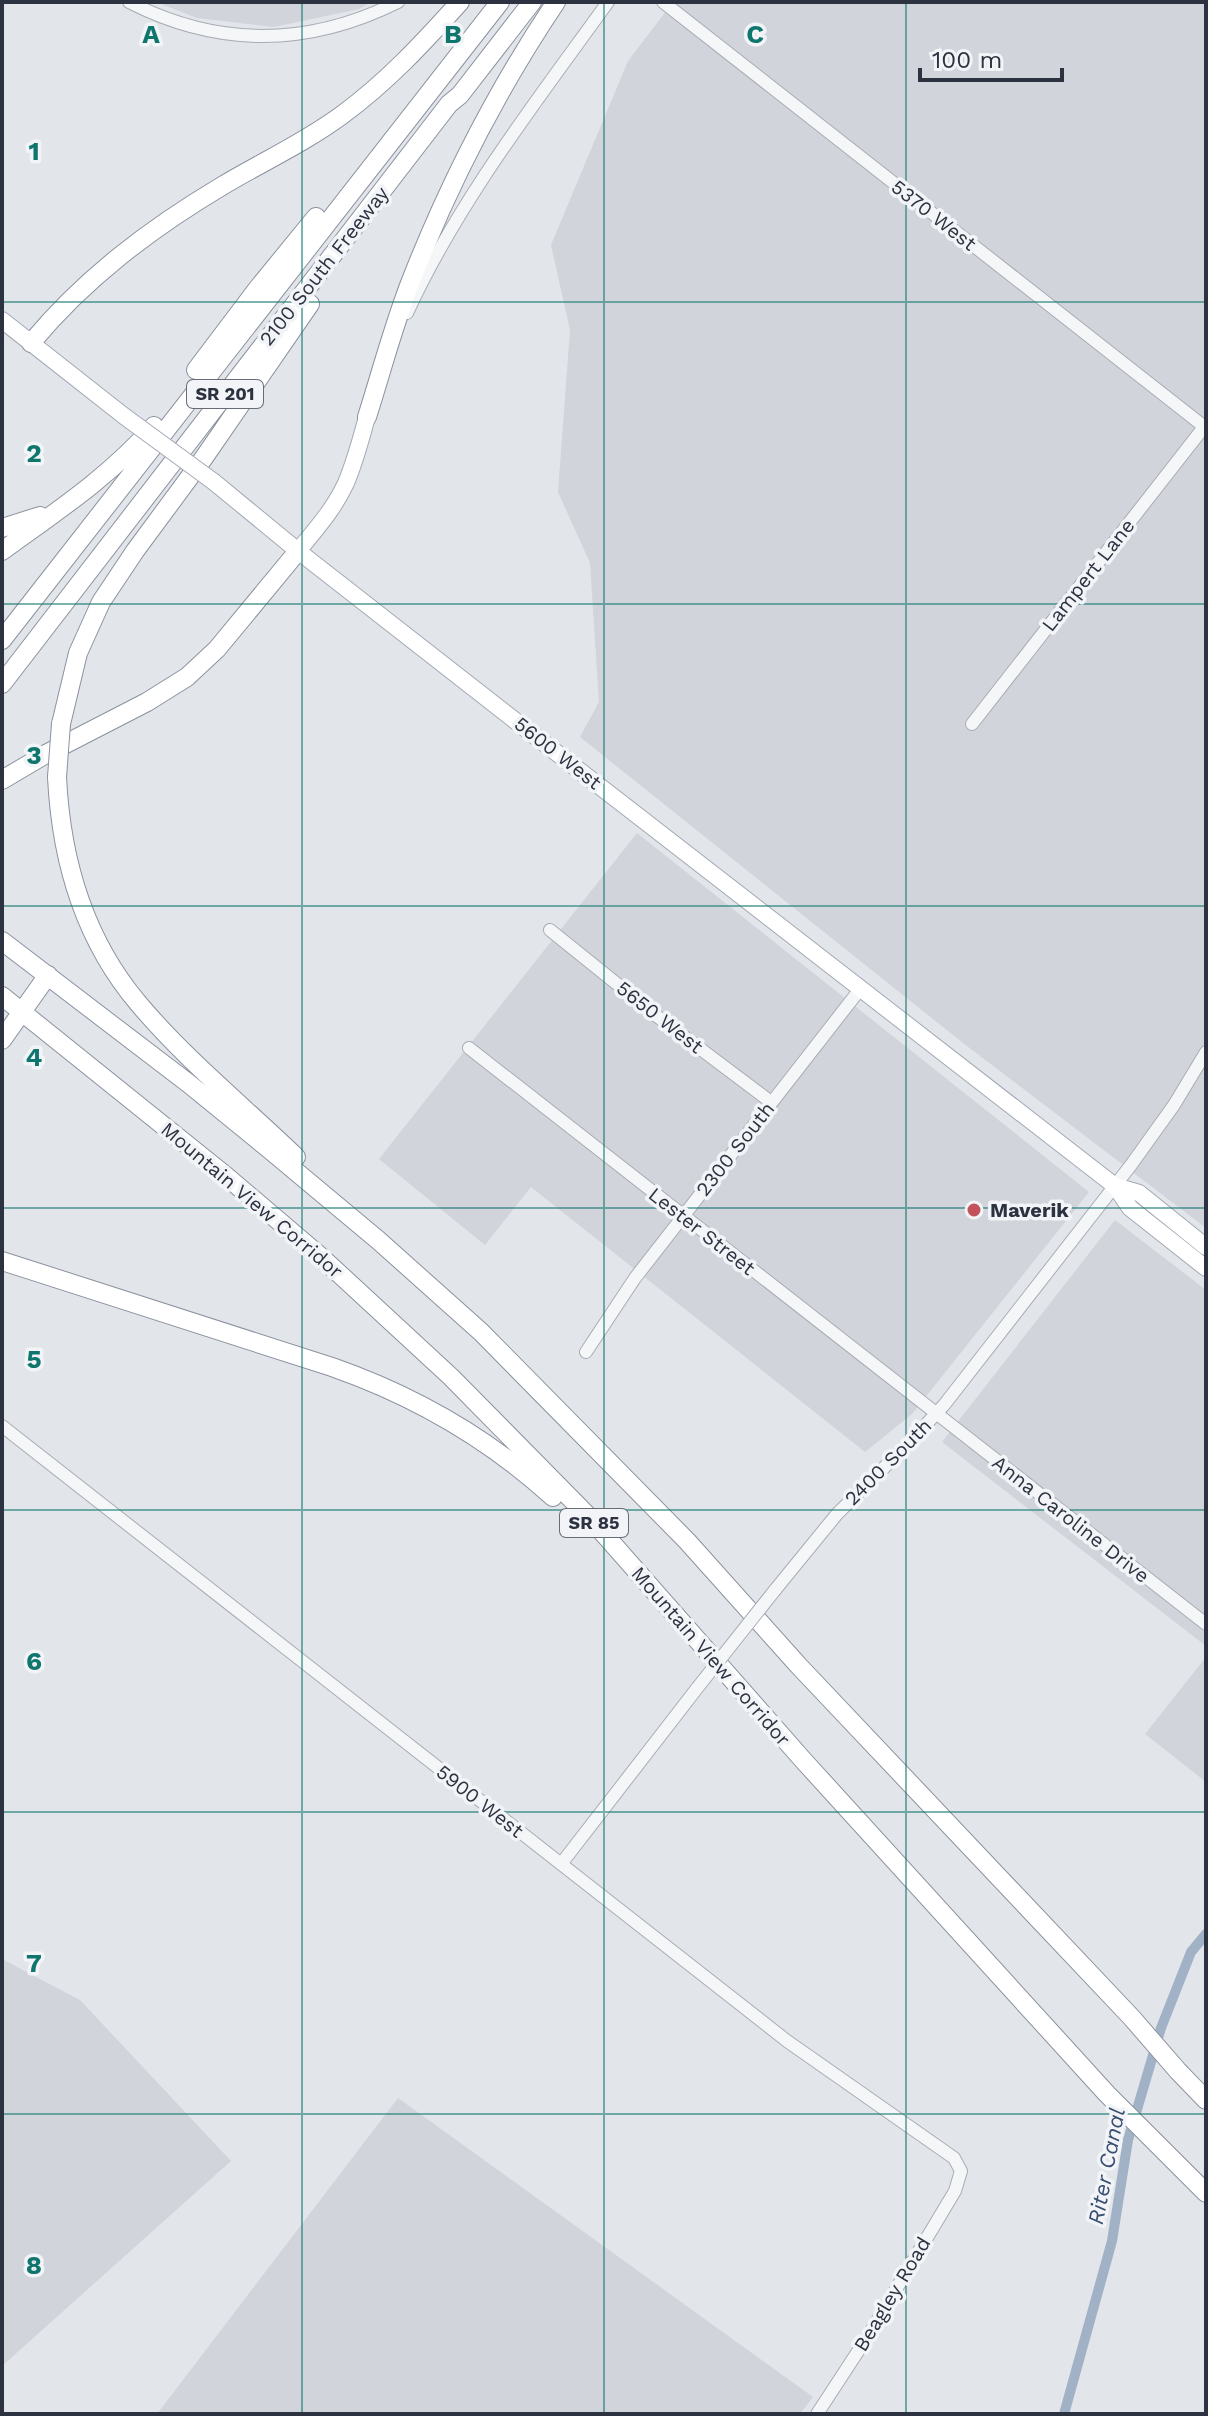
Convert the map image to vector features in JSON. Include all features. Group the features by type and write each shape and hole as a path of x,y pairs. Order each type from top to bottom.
{"highway":[{"path":"31,343 52,317 131,245 222,186 303,141 360,102 413,54 460,2"},
{"name":"2100 South Freeway","path":"2,640 500,2"},
{"name":"2100 South Freeway","path":"2,684 449,104 460,95 532,2"},
{"path":"367,417 399,313 431,234 491,111 556,2"},
{"path":"2,551 112,470 140,441 258,288 405,110 436,86"},
{"path":"460,95 383,208 299,318 101,602 78,653 61,724 57,777 59,817 71,878 92,931 125,986 166,1034 481,1332"},
{"path":"2,528 46,514 68,503"},
{"path":"2,780 187,677 217,649 298,551"},
{"name":"SR 85","path":"2,941 269,1149 481,1332 687,1541 798,1665 1206,2100"},
{"path":"2,1040 48,975"},
{"name":"Mountain View Corridor","path":"2,996 226,1176 403,1331 589,1517 1107,2094 1206,2193"},
{"path":"2,1261 332,1367 426,1407 493,1448 535,1480 664,1604"}],"main road":[{"name":"5600 West","path":"2,320 1115,1186 1130,1208 1206,1268"},
{"path":"298,551 340,494 367,417"},
{"name":"5600 West","path":"1115,1186 1139,1193 1206,1247"}],"street":[{"path":"129,2 182,25 206,31 239,36 278,36 315,32 346,24 398,2"},
{"path":"367,417 405,318 446,236 475,188 608,2"},
{"name":"5370 West","path":"663,2 1205,427"},
{"name":"Lampert Lane","path":"972,724 1205,427"},
{"name":"5650 West","path":"550,930 771,1102"},
{"name":"2300 South","path":"586,1352 617,1303 682,1215 861,988"},
{"name":"Lester Street","path":"469,1048 936,1414"},
{"name":"2400 South","path":"561,1864 837,1514 936,1414 1115,1186 1162,1122 1206,1052"},
{"name":"Anna Caroline Drive","path":"936,1414 1206,1624"},
{"name":"5900 West","path":"2,1426 787,2041 949,2153 961,2171"},
{"name":"Beagley Road","path":"817,2414 955,2191 961,2171"}],"shaded area":[{"path":"156,2 371,2 359,9 274,27 197,18"},
{"path":"673,2 1206,2 1206,1228 963,1043 580,737 599,702 590,563 558,492 570,330 551,245 628,61"},
{"path":"637,833 1089,1192 912,1414 865,1452 531,1187 485,1245 379,1159"},
{"path":"1115,1220 1206,1290 1206,1646 942,1442"},
{"path":"1206,1657 1206,1782 1145,1734"},
{"path":"2,1959 80,2000 231,2161 2,2366"},
{"path":"398,2098 813,2397 800,2414 157,2414"}],"waterway":[{"name":"Riter Canal","path":"1064,2414 1112,2241 1128,2140 1161,2028 1191,1952 1206,1934"}],"place":[{"name":"Maverik","path":"974,1210"}]}
